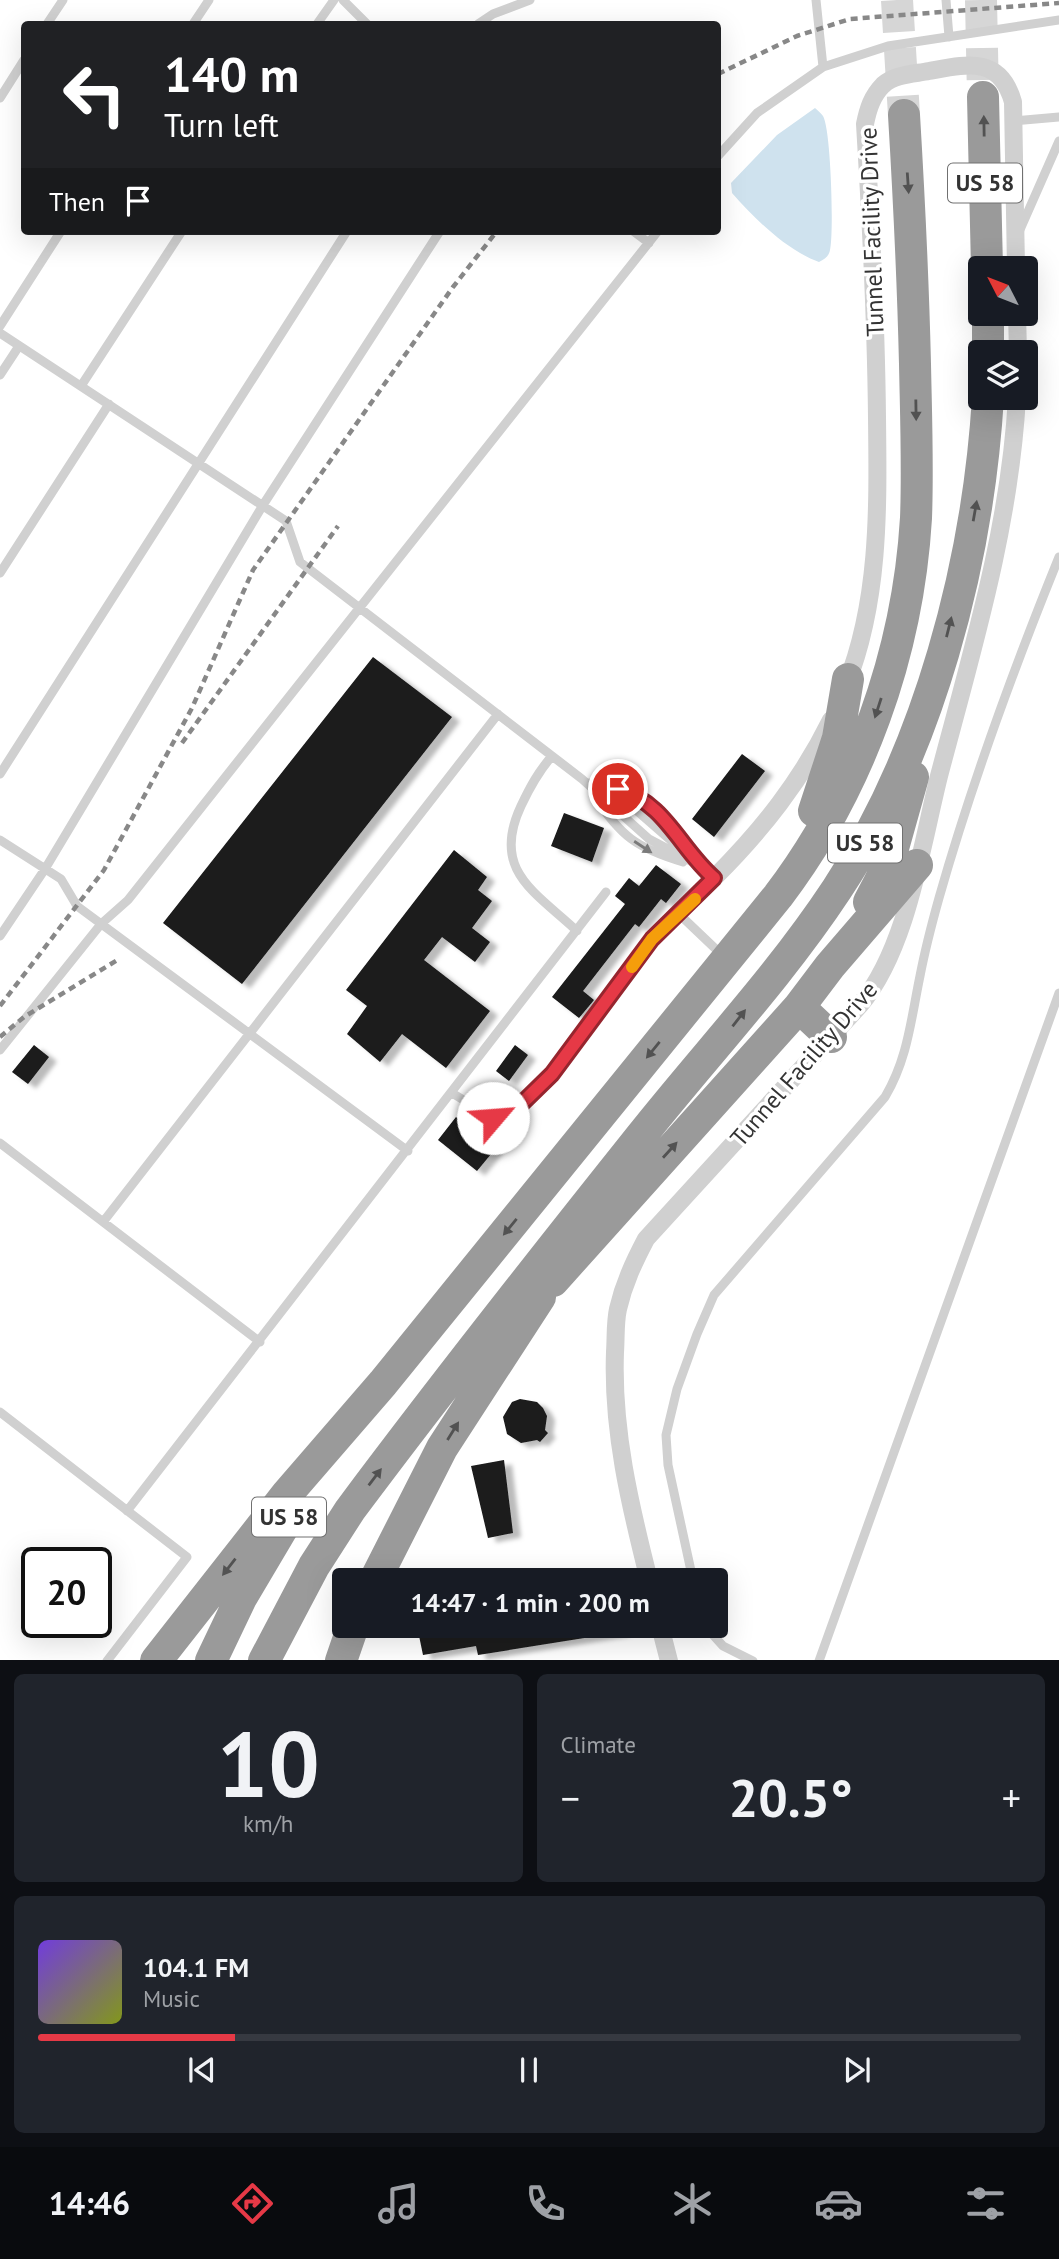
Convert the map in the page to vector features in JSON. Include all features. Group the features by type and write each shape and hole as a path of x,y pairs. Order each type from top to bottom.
{"highway":[{"name":"US 58","path":"983,97 987,256"},
{"name":"US 58","path":"211,1660 241,1598 291,1514 383,1384 793,876 839,801 873,724 899,633 913,549 917,492 912,245 904,115"},
{"name":"US 58","path":"382,1568 442,1448 577,1239 697,1072 820,914 851,867 891,790 937,672 974,517 986,410"},
{"path":"727,959 736,932 790,857 813,814 838,738 852,668"},
{"path":"543,1293 799,1007 830,965 876,892 888,866 908,799 937,672"},
{"path":"830,965 917,865"},
{"path":"799,1007 831,1037"},
{"path":"265,1660 314,1566 350,1510 643,1134 697,1072"},
{"path":"157,1660 287,1494 383,1384"},
{"path":"285,1660 350,1510"},
{"path":"341,1660 349,1638"},
{"path":"352,1660 359,1638"}],"street":[{"name":"Tunnel Facility Drive","path":"708,873 747,846 793,788 817,747 852,668 874,567 878,519 876,326 865,124 869,104 883,86 895,77 967,64 985,66 1008,85 1014,121 1016,256"},
{"name":"Tunnel Facility Drive","path":"646,1568 618,1437 614,1379 617,1311 629,1270 646,1239 869,994 887,965 917,865 997,550 1008,492 1016,410"},
{"path":"663,1638 669,1660"}],"lane":[{"path":"49,21 63,0"},
{"path":"195,21 209,0"},
{"path":"319,21 334,0"},
{"path":"343,0 364,21"},
{"path":"482,21 493,14 530,0"},
{"path":"816,0 823,67"},
{"path":"946,0 949,37"},
{"path":"721,153 757,113 823,67 888,46 1059,20"},
{"path":"0,98 21,65"},
{"path":"1014,121 1059,117"},
{"path":"1016,240 1059,141"},
{"path":"0,326 58,235"},
{"path":"81,386 179,235"},
{"path":"0,774 344,235"},
{"path":"0,936 45,869 263,505 437,235"},
{"path":"638,235 649,243"},
{"path":"0,1050 102,924 128,900 655,235"},
{"path":"0,333 286,521 300,562 582,779 649,839 708,873"},
{"path":"0,375 19,345"},
{"path":"0,573 109,404"},
{"path":"690,1568 668,1465 667,1445 677,1389 685,1367 714,1294 885,1097 899,1073 910,1038 920,974 943,885 984,755 1059,557"},
{"path":"103,1222 498,713"},
{"path":"552,756 536,773 511,827 511,856 526,883 577,931"},
{"path":"582,779 627,802 708,873"},
{"path":"0,840 61,879 77,906 408,1151"},
{"path":"452,1093 493,1118 510,1115 552,1074 652,939 680,915 708,873"},
{"path":"127,1511 606,892"},
{"path":"680,915 727,959"},
{"path":"819,1660 1059,993"},
{"path":"0,1143 260,1342"},
{"path":"0,1412 187,1557 108,1660"},
{"path":"716,1638 723,1646 751,1660"}],"water":[{"path":"815,108 823,116 826,125 832,204 830,250 819,262 783,242 761,223 732,193 731,183 777,135"}],"building":[{"path":"373,657 452,717 242,984 163,923"},
{"path":"742,754 765,771 714,837 692,819"},
{"path":"564,813 604,828 592,862 551,846"},
{"path":"454,850 487,877 478,890 492,901 472,928 490,942 475,962 442,937 424,960 490,1011 446,1068 402,1034 380,1062 347,1034 367,1006 346,990"},
{"path":"656,865 681,884 666,903 661,899 639,927 635,924 583,991 594,1000 579,1018 552,997 625,904 615,896 629,878 639,886"},
{"path":"34,1045 49,1057 28,1084 12,1072"},
{"path":"515,1045 528,1055 509,1081 496,1071"},
{"path":"456,1117 496,1148 477,1171 438,1140"},
{"path":"520,1399 537,1402 547,1416 545,1430 548,1433 540,1442 537,1440 521,1443 507,1434 503,1417 512,1402"},
{"path":"504,1460 513,1533 488,1538 471,1466"},
{"path":"419,1638 584,1638 478,1655 476,1646 423,1655"}],"tunnel":[{"path":"897,0 904,115"},
{"path":"981,0 983,97"}],"railway":[{"path":"721,73 797,36 850,19 1059,3"},
{"path":"0,1006 104,870 192,708 253,570 453,287 494,235"},
{"path":"182,743 338,526"},
{"path":"0,1037 24,1017 119,959"}],"slow traffic":[{"path":"632,967 652,939 695,899"}],"route":[{"path":"493,1118 510,1115 552,1074 652,939 680,915 714,878 702,867 668,821 637,794 618,789"}]}
